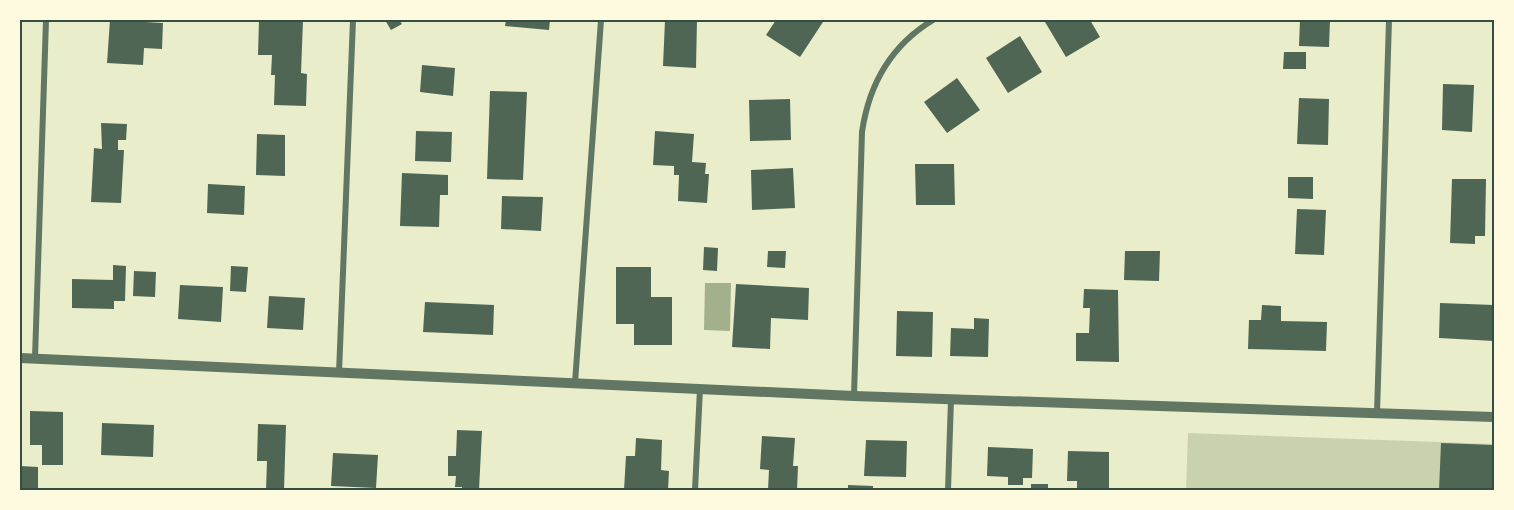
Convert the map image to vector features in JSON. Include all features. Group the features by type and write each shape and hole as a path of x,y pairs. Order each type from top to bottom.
{"street":[{"path":"34,358 46,20"},
{"path":"339,373 353,20"},
{"path":"576,383 601,20"},
{"path":"854,396 861,132 865,110 869,93 885,65 911,36 933,20"},
{"path":"1377,413 1389,20"},
{"path":"20,358 854,396 1494,417"},
{"path":"695,490 700,388"},
{"path":"948,490 951,399"}],"shaded area":[{"path":"705,283 731,283 730,331 704,330"},
{"path":"1188,433 1494,444 1494,490 1186,490"}],"building":[{"path":"110,20 163,23 162,49 144,48 143,65 107,63"},
{"path":"259,20 303,20 301,73 307,74 306,106 274,105 275,75 271,75 272,55 258,55"},
{"path":"385,20 399,20 402,24 391,30"},
{"path":"506,20 550,20 549,30 505,26"},
{"path":"665,20 697,20 696,68 663,66"},
{"path":"776,20 819,20 823,22 800,57 766,35"},
{"path":"1048,20 1090,20 1100,37 1066,57 1045,22"},
{"path":"1300,20 1330,20 1329,47 1299,46"},
{"path":"1020,36 1042,72 1008,93 986,58"},
{"path":"1284,52 1306,52 1306,69 1283,69"},
{"path":"422,65 455,68 453,96 420,92"},
{"path":"957,78 980,110 947,133 924,102"},
{"path":"1443,84 1474,85 1472,132 1442,130"},
{"path":"490,91 527,92 523,180 487,179"},
{"path":"1299,98 1329,99 1328,145 1297,144"},
{"path":"790,99 791,140 750,141 749,100"},
{"path":"101,123 127,124 126,140 118,140 118,150 124,150 121,203 91,202 94,148 102,149"},
{"path":"416,131 452,132 451,162 415,161"},
{"path":"655,131 694,134 692,162 706,163 705,174 709,174 707,203 678,201 679,175 674,175 674,166 653,165"},
{"path":"257,134 285,135 285,176 256,175"},
{"path":"915,164 954,164 955,205 916,205"},
{"path":"793,168 795,208 752,210 751,170"},
{"path":"402,173 448,175 448,195 440,195 439,227 400,226"},
{"path":"1288,177 1313,177 1313,199 1288,198"},
{"path":"1452,179 1486,179 1485,236 1475,236 1475,244 1450,243"},
{"path":"208,184 245,186 244,215 207,213"},
{"path":"502,196 543,197 541,231 501,229"},
{"path":"1297,209 1326,210 1324,255 1295,254"},
{"path":"704,247 718,248 717,271 703,270"},
{"path":"768,251 786,251 785,268 767,267"},
{"path":"1125,251 1160,251 1159,281 1124,280"},
{"path":"113,265 126,266 125,301 114,301 114,309 72,308 72,279 113,280"},
{"path":"231,266 248,267 246,292 230,291"},
{"path":"616,267 651,267 651,297 672,297 672,345 634,345 634,324 616,324"},
{"path":"134,271 156,272 155,297 133,296"},
{"path":"736,284 809,288 808,320 771,318 770,349 732,347"},
{"path":"180,285 223,287 221,322 178,319"},
{"path":"1084,289 1118,290 1119,362 1076,361 1076,333 1089,333 1090,308 1083,308"},
{"path":"269,296 305,298 303,330 267,328"},
{"path":"425,302 494,305 493,335 423,332"},
{"path":"1440,303 1494,305 1494,341 1439,338"},
{"path":"1262,305 1281,306 1281,321 1327,322 1326,351 1248,349 1249,320 1261,320"},
{"path":"897,311 933,312 932,357 896,356"},
{"path":"974,318 989,319 988,357 950,356 951,328 974,329"},
{"path":"30,411 63,412 63,465 42,465 42,445 30,445"},
{"path":"102,423 154,425 153,457 101,455"},
{"path":"258,424 286,425 284,490 266,490 267,461 257,461"},
{"path":"457,430 482,431 479,490 462,490 462,487 455,487 456,476 448,476 448,456 456,456"},
{"path":"762,436 795,438 793,466 798,466 797,490 768,490 769,470 760,469"},
{"path":"636,438 662,440 661,470 669,471 668,490 624,490 626,456 635,456"},
{"path":"866,440 907,441 906,477 864,476"},
{"path":"1441,443 1494,445 1494,490 1439,490"},
{"path":"988,447 1033,449 1032,478 1023,478 1023,485 1008,485 1008,477 987,476"},
{"path":"1068,451 1109,452 1109,490 1077,490 1077,481 1067,481"},
{"path":"333,453 378,455 376,488 331,486"},
{"path":"20,466 38,467 38,490 20,490"},
{"path":"1031,484 1048,484 1048,490 1031,490"},
{"path":"848,485 873,486 873,490 848,490"}]}
